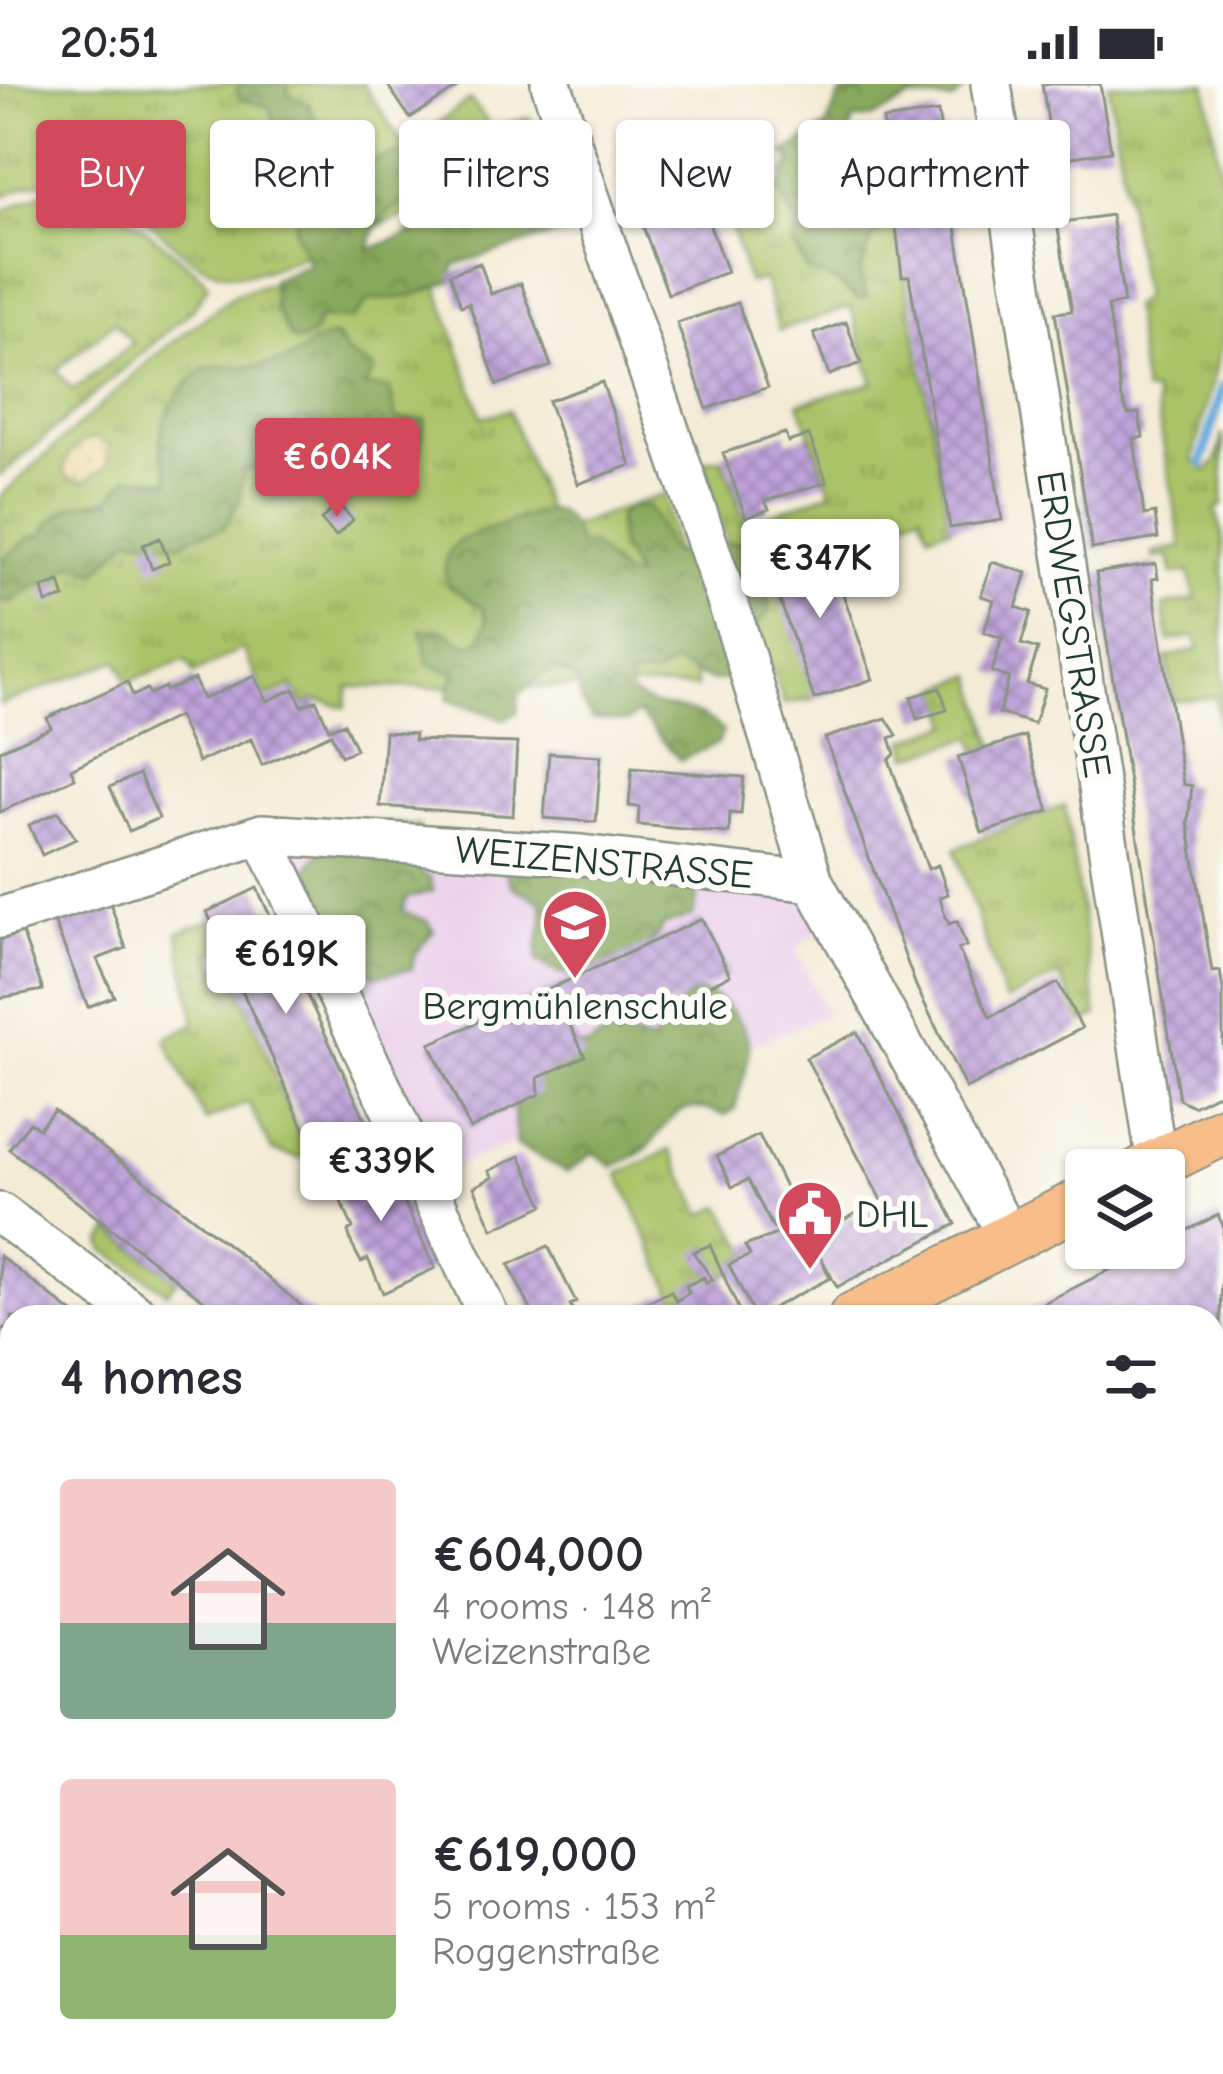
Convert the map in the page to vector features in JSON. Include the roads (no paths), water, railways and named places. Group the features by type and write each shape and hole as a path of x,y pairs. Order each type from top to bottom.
{"main road":[{"path":"1185,1150 1223,1131"},
{"path":"885,1305 1065,1211"}],"street":[{"path":"551,84 737,630 813,882 1010,1239"},
{"name":"ERDWEGSTRASSE","path":"991,84 1147,1149"},
{"path":"262,834 483,1305"},
{"name":"WEIZENSTRASSE","path":"0,918 262,834 581,855 813,882"},
{"path":"0,1213 124,1305"}],"waterway":[{"path":"1202,463 1223,386"}],"place":[{"name":"Bergmühlenschule","path":"575,981"},
{"name":"DHL","path":"810,1272"}]}
